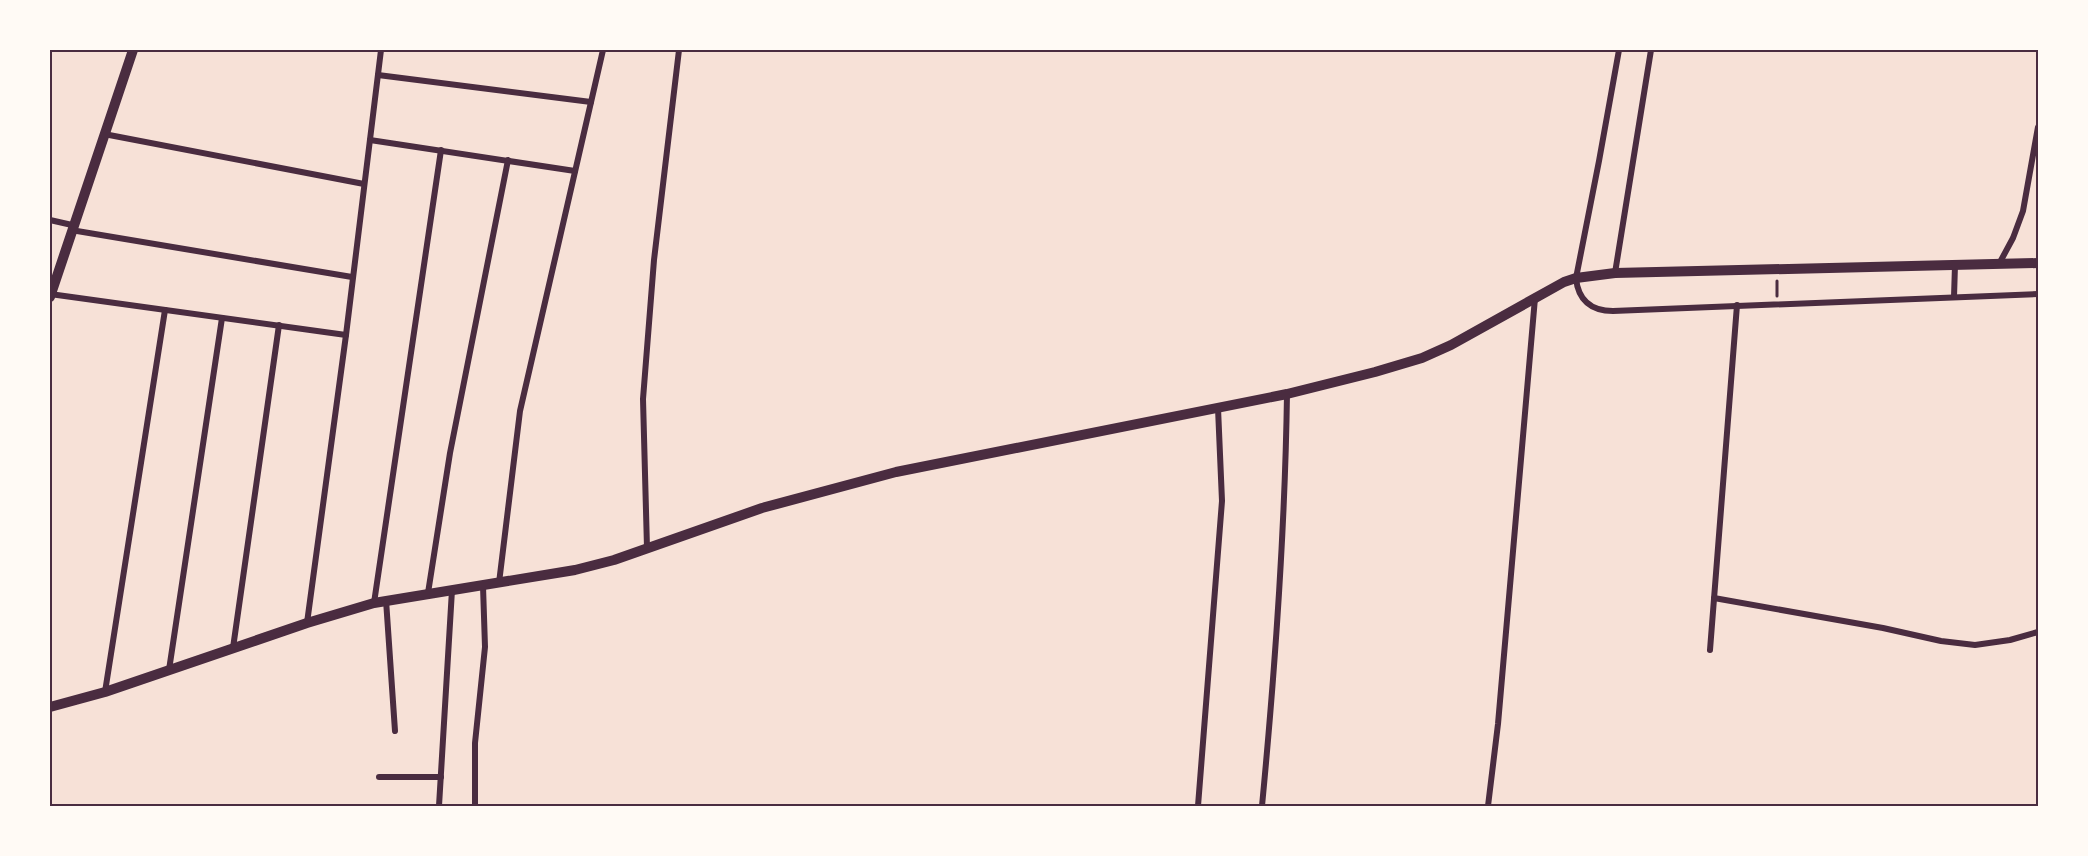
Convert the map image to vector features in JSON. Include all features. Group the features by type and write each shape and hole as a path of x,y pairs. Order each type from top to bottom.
{"main road":[{"path":"50,293 133,50"},
{"path":"50,707 105,692 307,623 374,603 574,570 614,560 762,508 896,472 1287,394 1375,372 1422,358 1451,345 1564,282 1576,278 1615,273 1776,269 1955,269 1999,264 2038,263"}],"street":[{"path":"307,623 381,50"},
{"path":"499,583 520,411 603,50"},
{"path":"647,548 643,399 654,260 679,50"},
{"path":"1618,50 1576,278 1577,290 1582,300 1591,307 1602,311 1954,294 2038,294"},
{"path":"1615,273 1651,50"},
{"path":"378,75 591,102"},
{"path":"1999,264 2013,238 2023,210 2038,127"},
{"path":"104,134 364,184"},
{"path":"369,140 575,171"},
{"path":"374,603 441,150"},
{"path":"428,593 450,453 508,160"},
{"path":"50,220 71,227 352,277"},
{"path":"1954,294 1955,269"},
{"path":"50,293 346,335"},
{"path":"1488,807 1498,724 1535,298"},
{"path":"1710,650 1737,305"},
{"path":"105,692 165,310"},
{"path":"169,670 222,318"},
{"path":"233,649 279,326"},
{"path":"1262,807 1269,737 1285,491 1287,394"},
{"path":"1198,807 1222,501 1218,408"},
{"path":"475,807 477,725 485,647 483,586"},
{"path":"439,807 452,590"},
{"path":"1714,598 1883,628 1941,641 1975,645 2010,640 2038,632"},
{"path":"386,600 395,731"},
{"path":"379,777 441,777"}],"path":[{"path":"1776,269 1778,303"}]}
